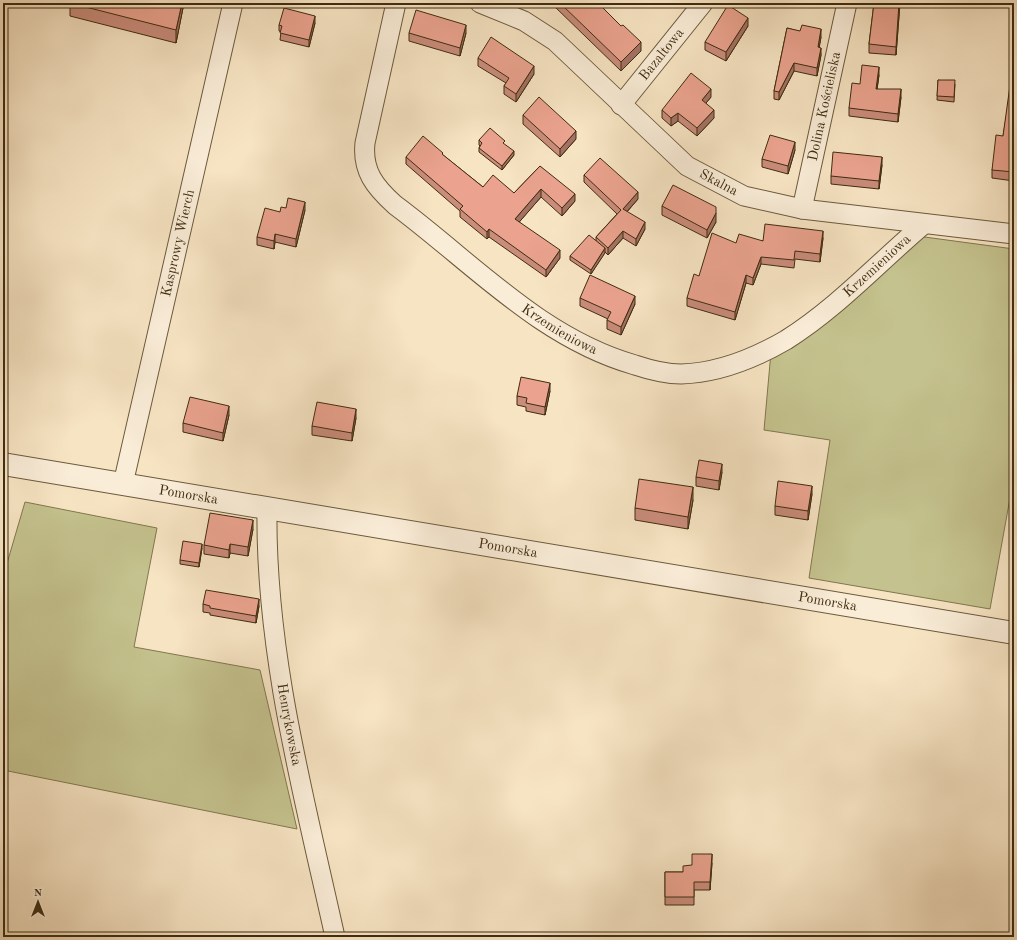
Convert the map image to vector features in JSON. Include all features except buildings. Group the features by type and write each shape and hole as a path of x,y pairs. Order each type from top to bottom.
{"street":[{"name":"Kasprowy Wierch","path":"123,484 233,3"},
{"name":"Krzemieniowa","path":"396,3 365,143 364,161 368,175 379,190 395,205 517,303 562,334 591,350 646,368 680,374 711,370 744,360 785,340 818,318 924,224"},
{"name":"Skalna","path":"480,3 524,21 555,41 620,105 687,166 744,196 802,209 1014,234"},
{"name":"Bazaltowa","path":"620,105 703,3"},
{"name":"Dolina Kościeliska","path":"802,209 847,3"},
{"name":"Pomorska","path":"3,464 1014,633"},
{"name":"Henrykowska","path":"267,508 267,553 278,670 335,937"}],"shaded area":[{"path":"917,236 1014,249 1014,476 990,609 809,578 830,440 764,430 771,352"},
{"path":"25,502 157,528 134,647 260,670 297,829 3,770 3,577"}]}
